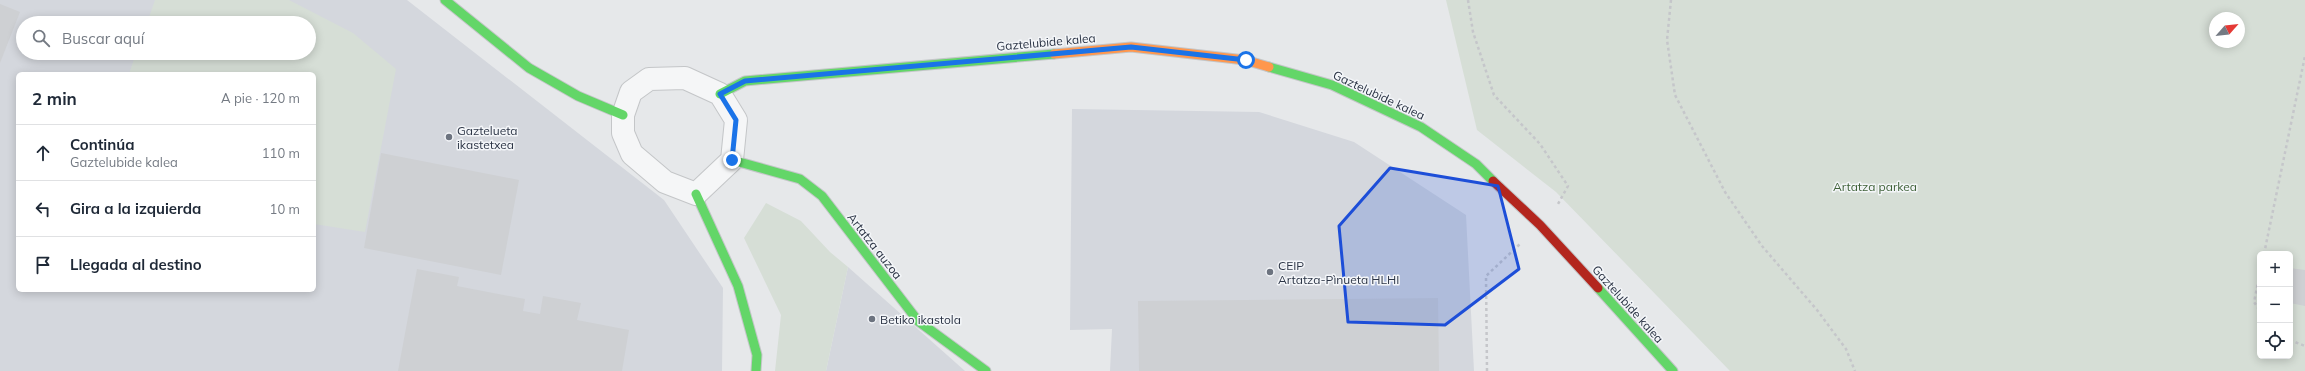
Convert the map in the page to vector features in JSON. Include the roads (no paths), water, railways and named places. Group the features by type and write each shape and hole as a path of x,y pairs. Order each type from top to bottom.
{"street":[{"path":"445,0 529,68 578,96 623,115"},
{"name":"Gaztelubide kalea","path":"720,94 745,81 1131,47 1246,60 1332,85 1421,127 1476,164 1540,225 1673,371"},
{"path":"696,194 732,160 736,120 720,94 685,78 649,79 631,92 623,115 623,133 632,154 665,182 696,194 738,286 757,355 756,371"},
{"name":"Artatza auzoa","path":"732,160 800,179 822,196 918,321 986,371"}],"place":[{"name":"Gaztelueta ikastetxea","path":"449,137"},
{"name":"CEIP Artatza-Pìnueta HLHI","path":"1270,272"},
{"name":"Betiko ikastola","path":"872,319"}],"park label":[{"name":"Artatza parkea","path":"1875,186"}]}
